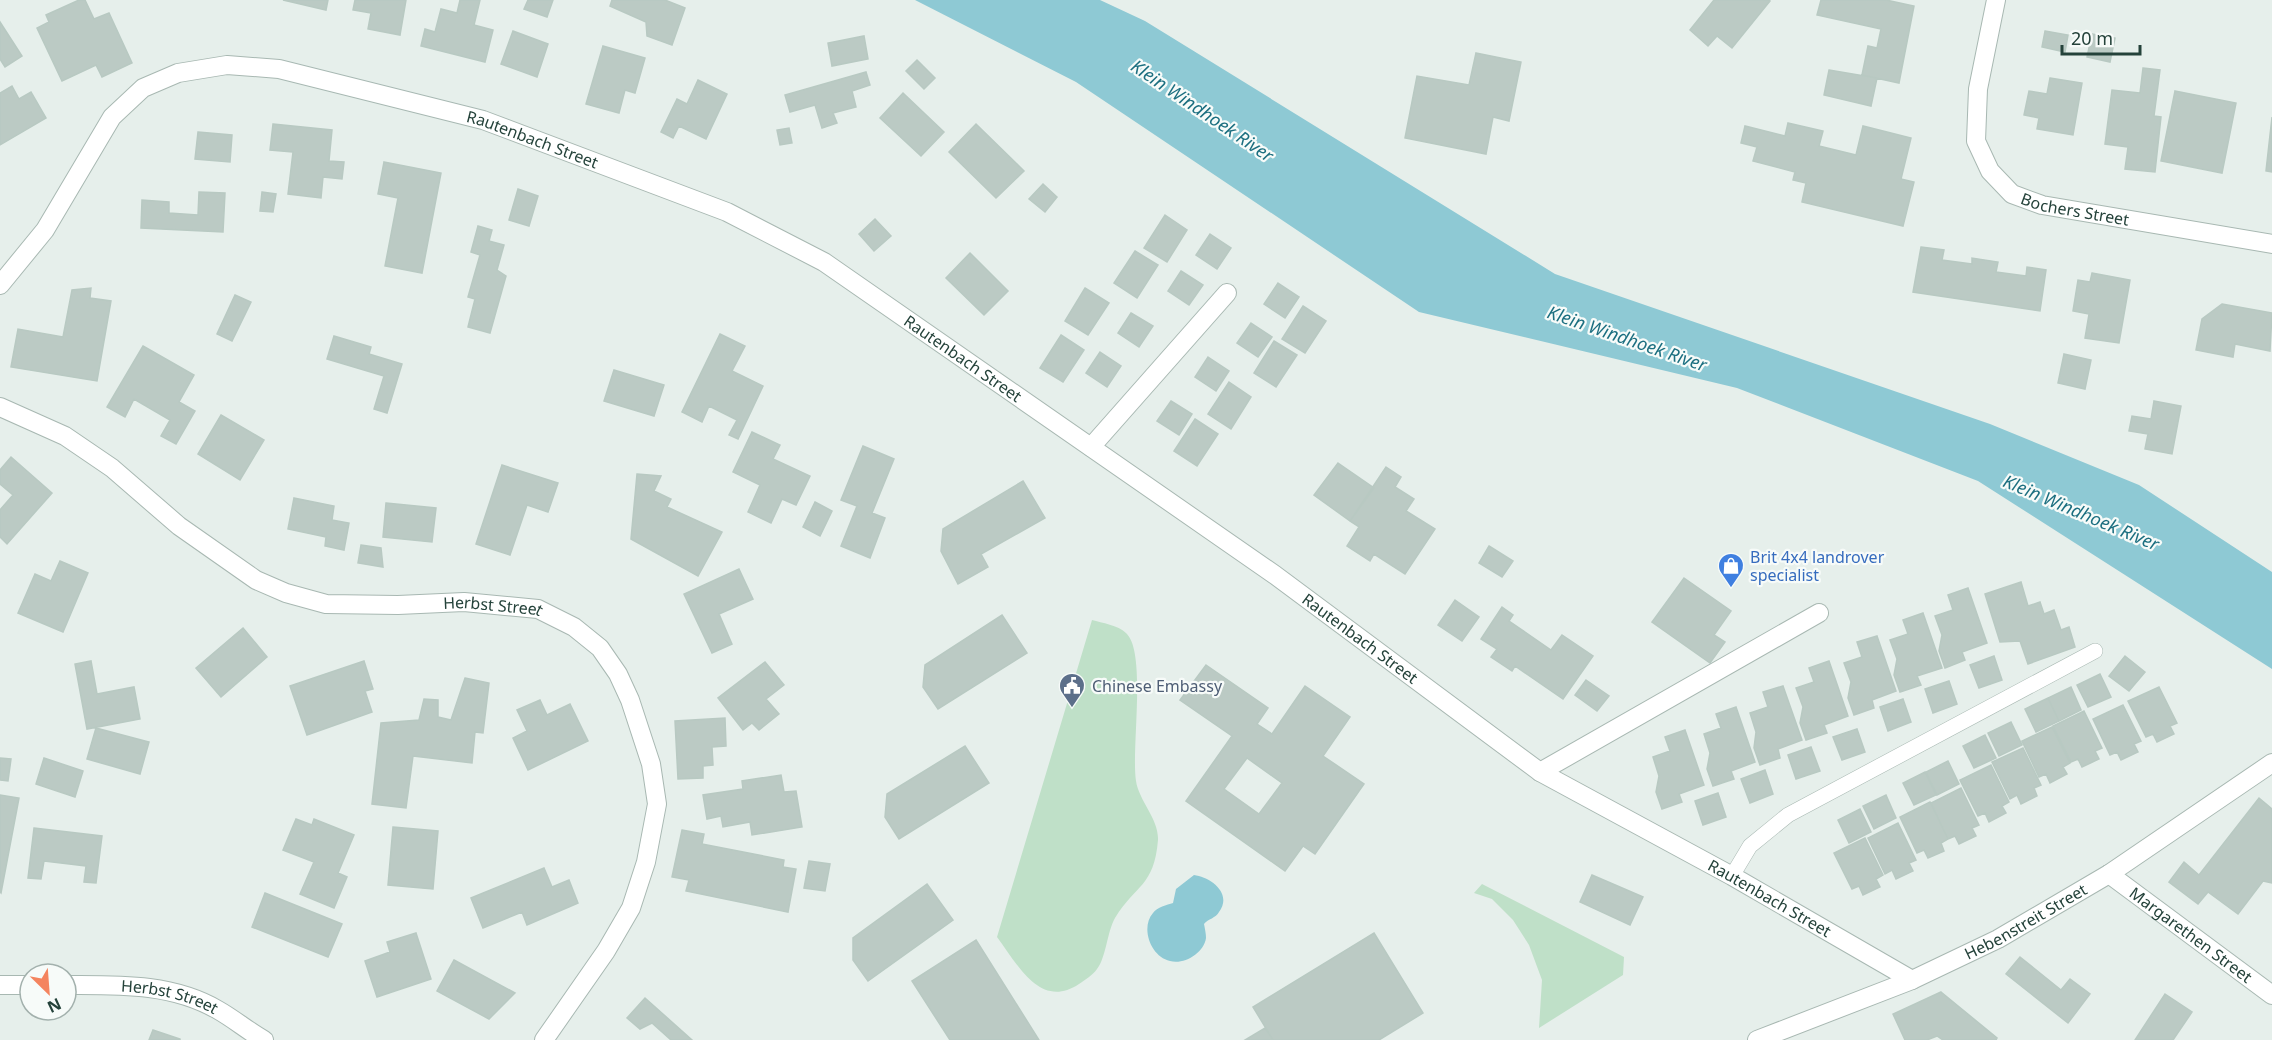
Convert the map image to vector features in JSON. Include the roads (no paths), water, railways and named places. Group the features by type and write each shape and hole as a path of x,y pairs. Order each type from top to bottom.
{"street":[{"name":"Bochers Street","path":"1996,0 1978,89 1976,141 1990,171 2012,194 2042,206 2272,244"},
{"name":"Rautenbach Street","path":"0,285 45,230 112,117 143,88 178,73 227,65 279,69 483,120 727,212 824,262 1275,575 1540,772 1732,876 1911,980"},
{"path":"1091,447 1227,293"},
{"name":"Herbst Street","path":"0,407 65,436 112,468 179,526 256,580 286,593 326,604 398,605 464,602 538,609 574,627 600,648 618,674 630,700 651,764 657,804 646,862 631,908 606,951 544,1040"},
{"path":"1540,772 1819,613"},
{"name":"Hebenstreit Street","path":"1757,1040 1911,980 1998,939 2109,874 2272,763"},
{"name":"Margarethen Street","path":"2109,874 2272,995"},
{"path":"0,985 18,985"},
{"name":"Herbst Street","path":"78,985 115,985 173,991 217,1009 264,1040"}],"lane":[{"path":"1732,876 1750,846 1788,815 2095,651"}],"water":[{"name":"Klein Windhoek River","path":"915,0 1100,0 1145,21 1555,274 1990,424 2139,485 2272,572 2272,669 1978,481 1737,388 1419,312 1076,82"},
{"path":"1194,875 1207,879 1218,887 1223,898 1223,905 1218,914 1204,924 1206,938 1202,948 1192,957 1181,961 1170,961 1163,958 1153,948 1148,934 1149,919 1157,909 1173,903 1176,889"}],"place":[{"name":"Brit 4x4 landrover specialist","path":"1731,589"},
{"name":"Chinese Embassy","path":"1072,709"}]}
